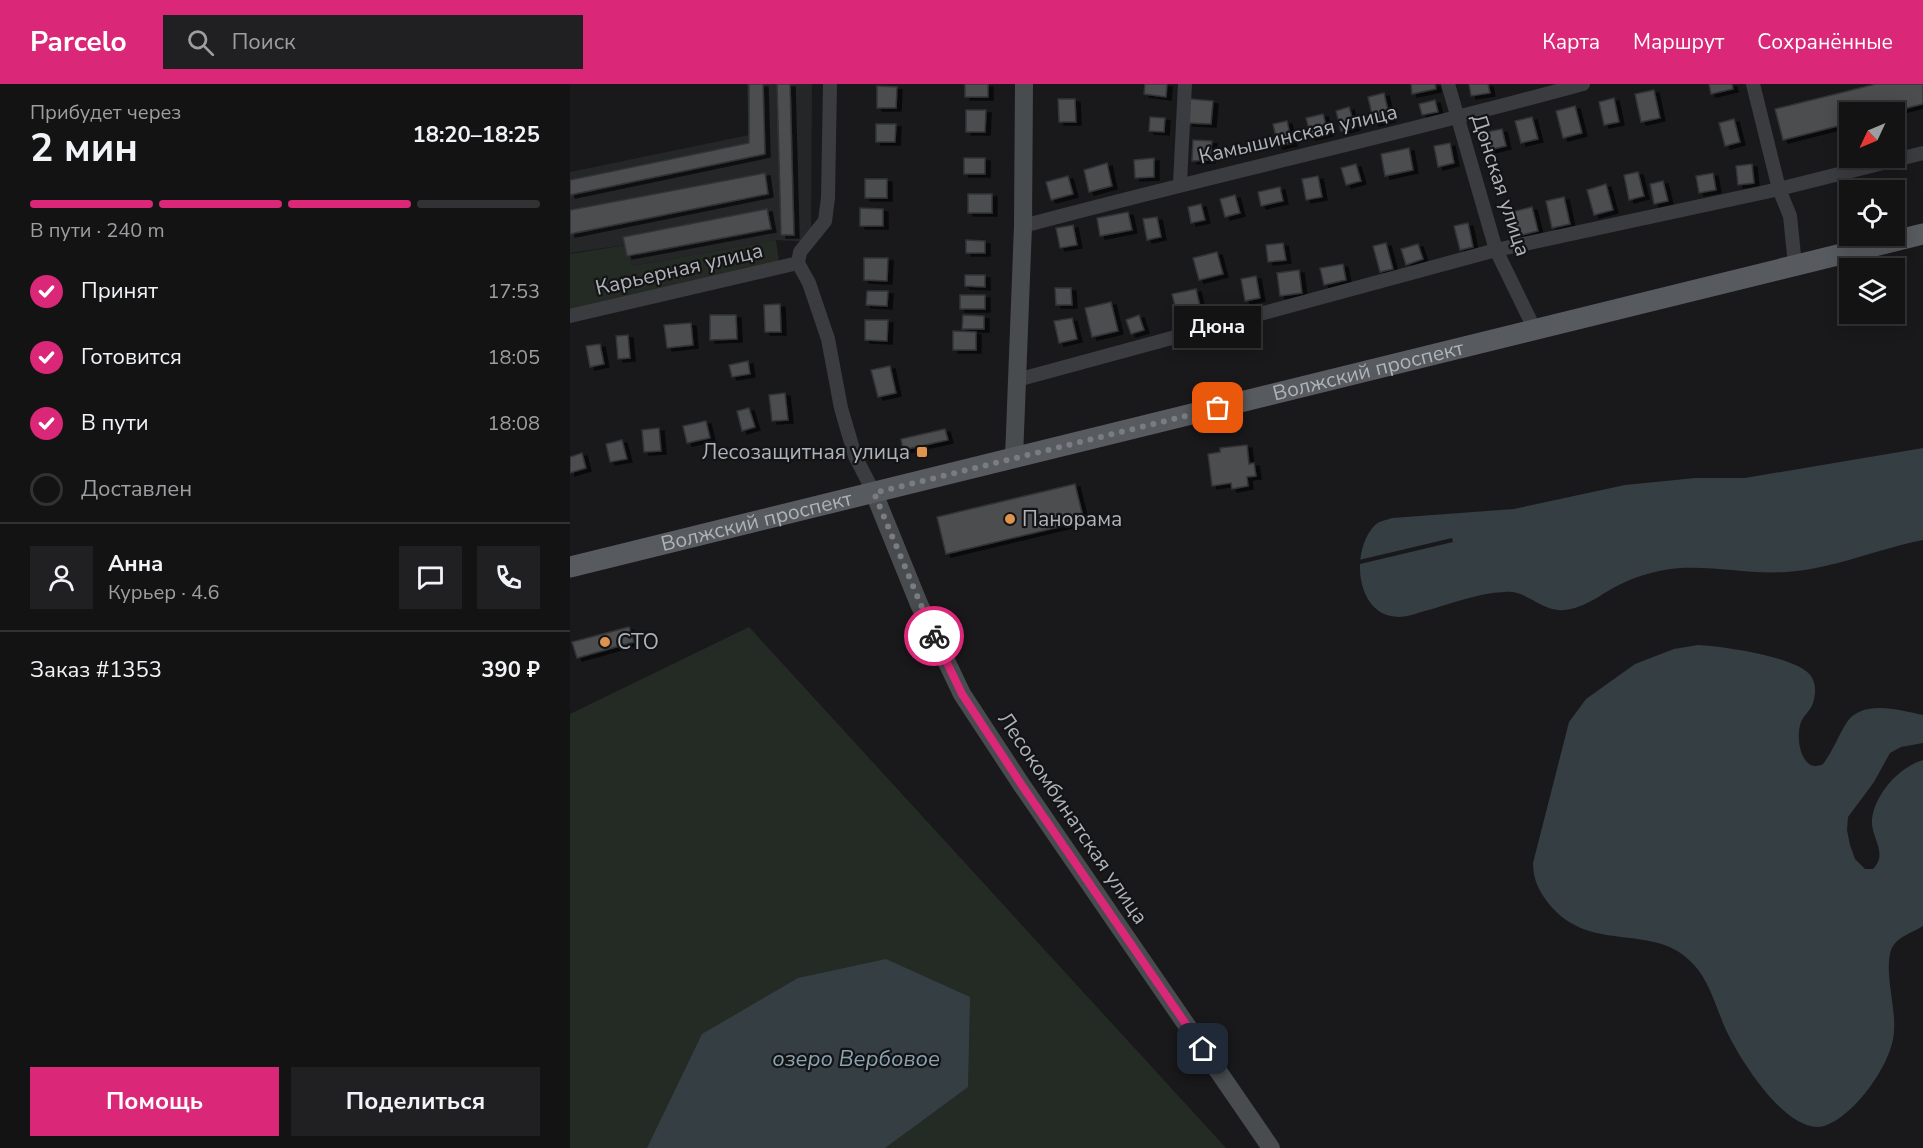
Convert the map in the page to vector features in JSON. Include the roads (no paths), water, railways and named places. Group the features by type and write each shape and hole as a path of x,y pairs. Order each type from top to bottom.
{"main road":[{"name":"Волжский проспект","path":"570,567 1923,234"}],"street":[{"path":"830,84 828,198 825,221 800,252 798,263 809,283 828,339 841,408 855,456 874,493"},
{"path":"1014,458 1023,226 1024,84"},
{"path":"1180,183 1185,84"},
{"name":"Донская улица","path":"1448,84 1496,250 1535,330"},
{"name":"Камышинская улица","path":"1023,226 1180,183 1457,118 1582,84"},
{"path":"1753,84 1779,189 1790,216 1795,265"},
{"path":"1017,380 1496,250 1779,189 1923,153"},
{"name":"Карьерная улица","path":"570,316 798,263"},
{"name":"Лесокомбинатская улица","path":"874,493 919,604 962,694 1021,784 1271,1148"}],"water":[{"path":"1923,448 1923,540 1821,567 1786,572 1679,568 1658,571 1632,579 1572,609 1556,610 1520,594 1505,592 1473,597 1399,617 1384,614 1373,606 1365,594 1361,580 1362,550 1367,536 1375,525 1392,518 1514,509 1625,485 1695,478 1745,478"},
{"path":"1698,645 1741,650 1776,658 1804,669 1811,676 1815,685 1814,700 1801,722 1799,736 1801,753 1809,764 1815,766 1823,764 1847,722 1862,710 1882,708 1923,715 1923,743 1901,747 1890,753 1874,782 1848,817 1847,830 1855,859 1865,869 1873,869 1879,857 1872,826 1878,800 1897,775 1923,760 1923,926 1900,939 1891,950 1889,979 1894,1031 1887,1058 1870,1087 1859,1100 1836,1121 1824,1126 1810,1126 1796,1120 1767,1094 1734,1046 1705,980 1694,965 1678,952 1661,944 1603,934 1584,929 1566,920 1549,904 1535,880 1533,863 1569,722 1586,699 1635,664 1674,649"},
{"name":"озеро Вербовое","path":"886,959 970,997 968,1087 885,1148 647,1148 702,1034 798,978"}],"place":[{"name":"Дюна","path":"1218,408"},
{"name":"Лесозащитная улица","path":"922,452"},
{"name":"Панорама","path":"1010,519"},
{"name":"СТО","path":"605,642"}]}
